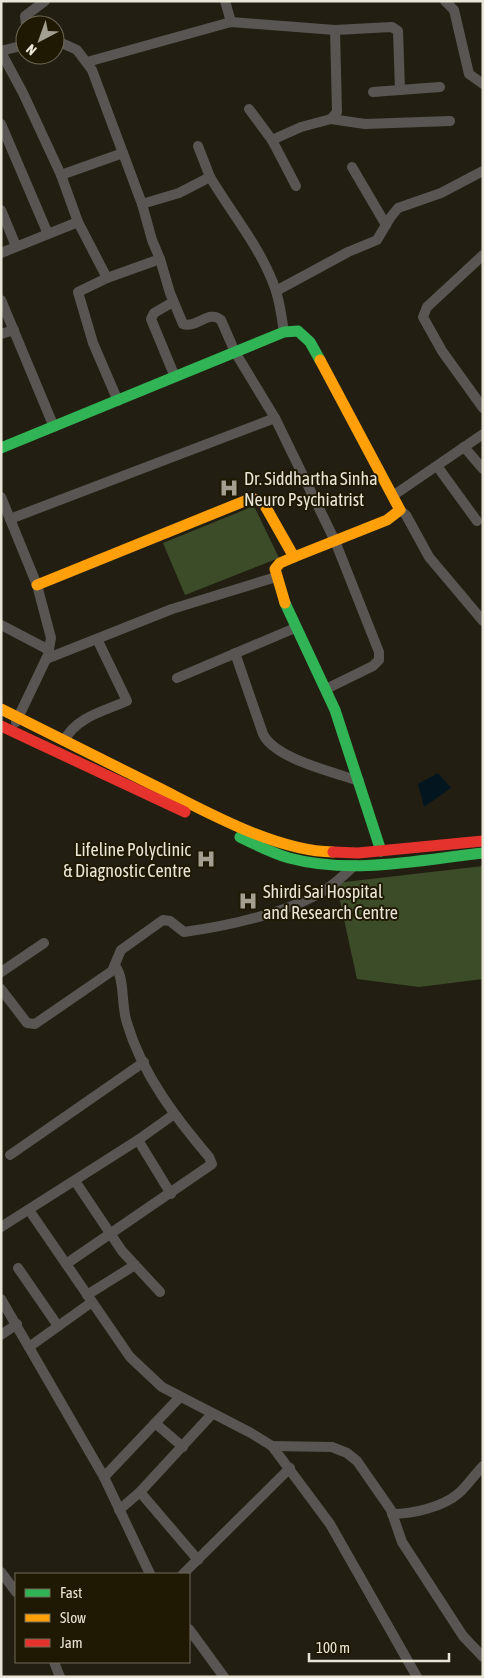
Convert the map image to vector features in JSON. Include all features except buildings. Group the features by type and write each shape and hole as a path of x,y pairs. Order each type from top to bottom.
{"street":[{"path":"26,15 44,1"},
{"path":"225,1 231,22"},
{"path":"445,1 454,10 469,74 483,84"},
{"path":"87,62 231,22 335,30 392,27 397,30 400,90"},
{"path":"331,119 338,109 335,30"},
{"path":"65,45 77,50 92,70 142,204 173,302 184,325 211,316 219,318 235,352 275,418 335,542 380,657 373,666 326,689"},
{"path":"15,48 1,52 23,93 61,174 78,222 107,278"},
{"path":"373,92 440,87"},
{"path":"249,110 272,140 296,186"},
{"path":"272,140 301,127 331,119 365,124 450,121"},
{"path":"1,124 48,234"},
{"path":"198,146 210,177 259,252 276,291 284,332"},
{"path":"61,174 123,153"},
{"path":"352,167 386,225"},
{"path":"276,291 348,252 377,240 398,208 441,193 483,172"},
{"path":"142,204 178,193 210,177"},
{"path":"1,210 16,246"},
{"path":"1,253 78,222"},
{"path":"483,255 427,306 423,317 437,344 483,408"},
{"path":"118,401 93,343 78,292 107,278 160,259"},
{"path":"1,300 54,428"},
{"path":"173,302 154,314 150,319 175,377"},
{"path":"1,334 14,330"},
{"path":"1,448 54,428 284,332 298,331 307,337 400,510 406,515 437,567 483,620"},
{"path":"10,519 275,418"},
{"path":"394,496 483,434"},
{"path":"464,447 483,469"},
{"path":"437,466 477,521"},
{"path":"1,498 37,585 51,630 47,655 19,718 6,728 279,854 320,864 356,864 483,853"},
{"path":"37,585 252,498 264,504 294,556"},
{"path":"381,851 326,689 295,628 276,577 277,566 294,556 335,542 387,520 400,510"},
{"path":"47,655 97,639 172,610 276,577"},
{"path":"1,625 47,655"},
{"path":"177,678 295,628"},
{"path":"64,741 69,730 78,722 126,701 97,639"},
{"path":"235,653 263,734 269,744 288,755 359,782"},
{"path":"1,709 211,814 291,847 314,852 381,851 483,841"},
{"path":"70,759 78,748"},
{"path":"1,989 27,1023 35,1024 116,967 121,950 164,920 168,920 184,932 266,913 294,904 326,890 356,864"},
{"path":"1,972 44,943"},
{"path":"66,1264 210,1167 212,1162 174,1115 144,1062 127,1023 122,1000 121,977 116,967"},
{"path":"10,1155 144,1062"},
{"path":"1,1227 75,1181 174,1115"},
{"path":"138,1140 171,1194"},
{"path":"75,1181 110,1234 134,1265 160,1292"},
{"path":"29,1210 89,1299 135,1362 154,1381 179,1398 251,1433 272,1446 290,1468 346,1549 417,1677"},
{"path":"29,1347 134,1265"},
{"path":"18,1268 58,1326"},
{"path":"1,1299 104,1476 150,1573"},
{"path":"1,1335 17,1324"},
{"path":"104,1476 179,1398"},
{"path":"119,1510 140,1492 212,1414"},
{"path":"155,1423 183,1447"},
{"path":"272,1446 324,1446 347,1453 357,1461 372,1479 392,1514 402,1542 463,1636 483,1657"},
{"path":"392,1514 409,1514 459,1494 483,1466"},
{"path":"184,1573 290,1468"},
{"path":"140,1492 198,1560"},
{"path":"1,1572 15,1591"},
{"path":"190,1630 224,1677"},
{"path":"54,1663 60,1677"}],"green space":[{"path":"254,506 279,558 185,595 163,543"},
{"path":"483,866 483,979 419,987 357,979 336,883"}],"water":[{"path":"438,773 451,788 424,807 418,784"}],"traffic: fast":[{"path":"1,448 284,332 298,331 310,342 320,360"},
{"path":"285,603 335,710 381,851"},
{"path":"240,837 289,858 337,865 361,866 411,862 483,853"}],"traffic: slow":[{"path":"294,557 387,520 400,510 320,360"},
{"path":"37,585 252,498 264,504 294,557 280,563 275,569 285,603"},
{"path":"1,709 243,829 289,845 333,852"}],"traffic: jam":[{"path":"1,726 185,812"},
{"path":"333,852 358,853 483,841"}],"place":[{"name":"Dr. Siddhartha Sinha Neuro Psychiatrist","path":"229,488"},
{"name":"Lifeline Polyclinic & Diagnostic Centre","path":"206,859"},
{"name":"Shirdi Sai Hospital and Research Centre","path":"248,901"}]}
